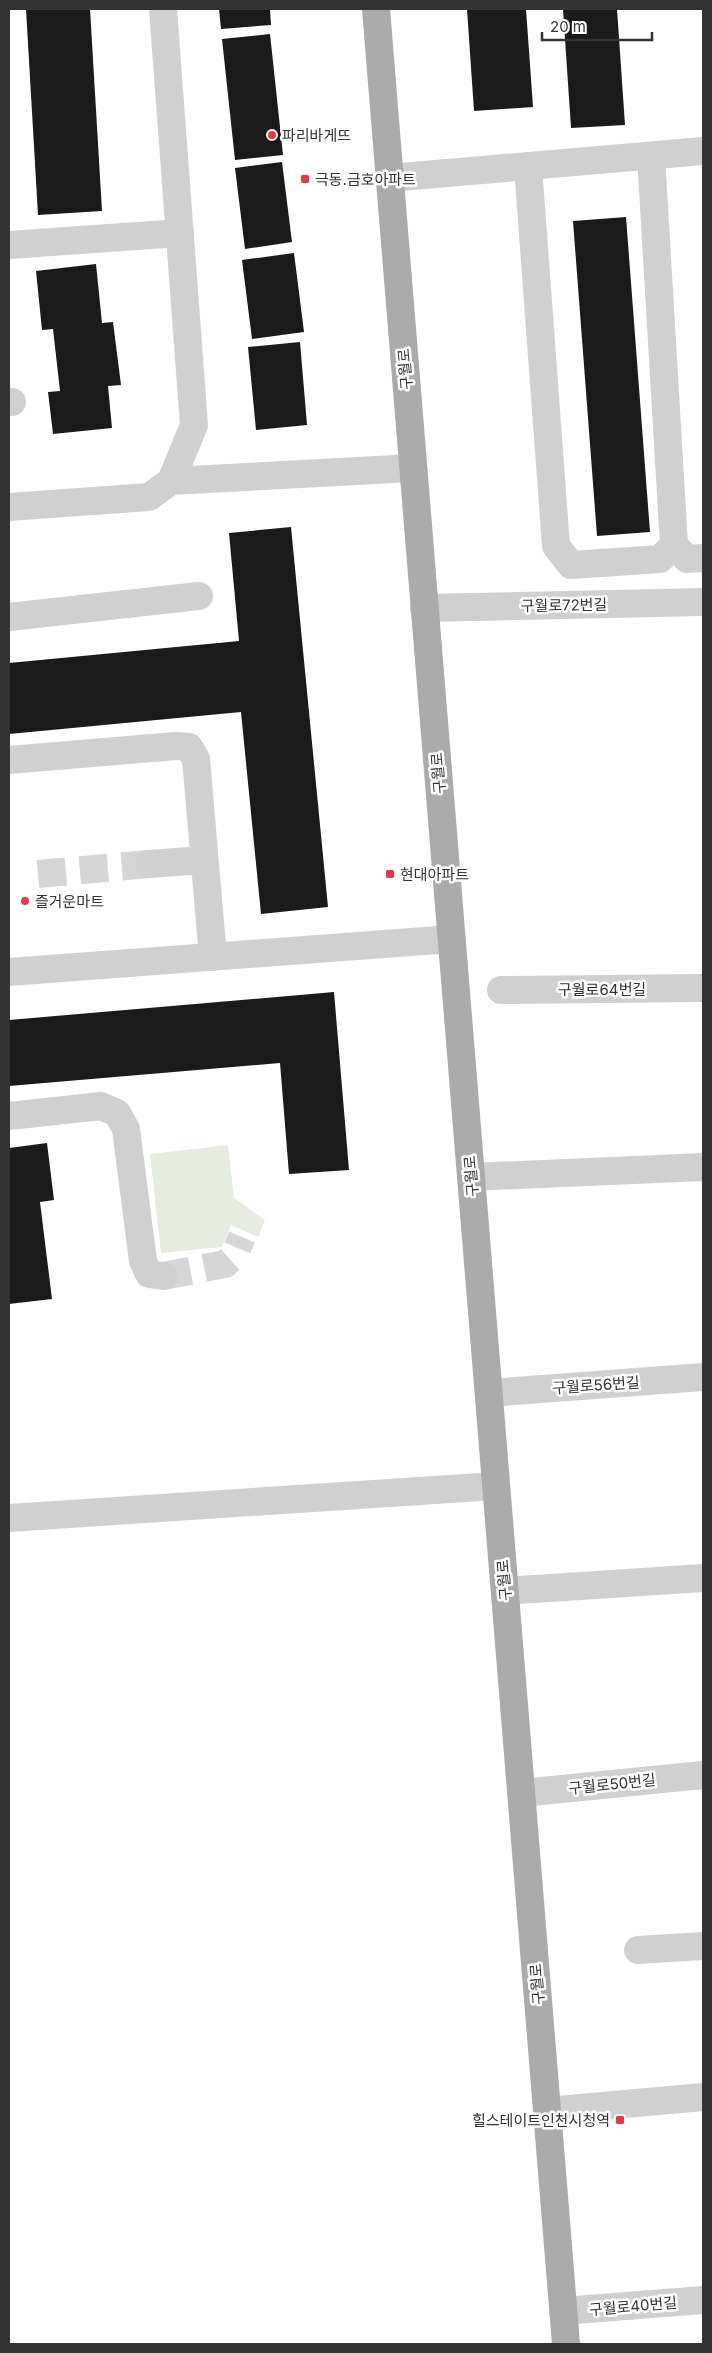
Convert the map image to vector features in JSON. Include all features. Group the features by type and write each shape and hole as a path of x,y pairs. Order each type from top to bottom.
{"main road":[{"name":"구월로","path":"376,9 566,2344"}],"street":[{"path":"9,507 149,497 171,481 194,426 163,9"},
{"path":"390,178 703,151"},
{"path":"652,156 674,545 687,559 703,558"},
{"path":"528,166 556,546 571,565 660,559 674,545"},
{"path":"9,245 180,233"},
{"path":"171,481 413,468"},
{"path":"9,617 199,596"},
{"name":"구월로72번길","path":"424,608 703,602"},
{"path":"9,760 176,746 189,748 196,759 213,957"},
{"path":"149,864 204,860"},
{"path":"9,972 451,939"},
{"name":"구월로64번길","path":"501,990 703,988"},
{"path":"9,1116 101,1106 116,1113 126,1129 143,1261 149,1274 163,1276"},
{"path":"471,1177 703,1167"},
{"name":"구월로56번길","path":"489,1393 703,1377"},
{"path":"9,1518 496,1486"},
{"path":"505,1591 703,1578"},
{"name":"구월로50번길","path":"521,1793 703,1775"},
{"path":"638,1950 703,1946"},
{"path":"547,2111 703,2097"},
{"name":"구월로40번길","path":"563,2312 703,2300"}],"shaded area":[{"path":"228,1145 234,1198 265,1220 258,1237 231,1225 222,1247 161,1253 150,1154"}],"building":[{"path":"26,9 90,9 102,211 38,215"},
{"path":"219,9 270,9 271,25 221,29"},
{"path":"467,9 526,9 533,107 474,111"},
{"path":"563,9 617,9 625,125 571,128"},
{"path":"270,34 283,155 235,160 222,39"},
{"path":"282,162 292,242 245,249 235,168"},
{"path":"626,217 650,532 597,536 573,221"},
{"path":"294,253 304,332 252,339 242,260"},
{"path":"96,264 102,323 113,322 121,385 108,386 112,428 53,434 48,392 60,391 53,329 42,330 36,271"},
{"path":"300,342 307,425 256,430 248,347"},
{"path":"291,527 328,907 261,914 241,712 9,734 9,663 239,641 229,533"},
{"path":"334,992 349,1170 289,1174 280,1063 9,1086 9,1020"},
{"path":"47,1143 54,1200 40,1202 52,1299 9,1304 9,1148"}],"tunnel":[{"path":"38,874 149,864"},
{"path":"163,1276 225,1264 234,1256 242,1237"}],"place":[{"name":"파리바게뜨","path":"272,135"},
{"name":"극동.금호아파트","path":"305,179"},
{"name":"현대아파트","path":"390,874"},
{"name":"즐거운마트","path":"25,901"},
{"name":"힐스테이트인천시청역","path":"620,2120"}]}
